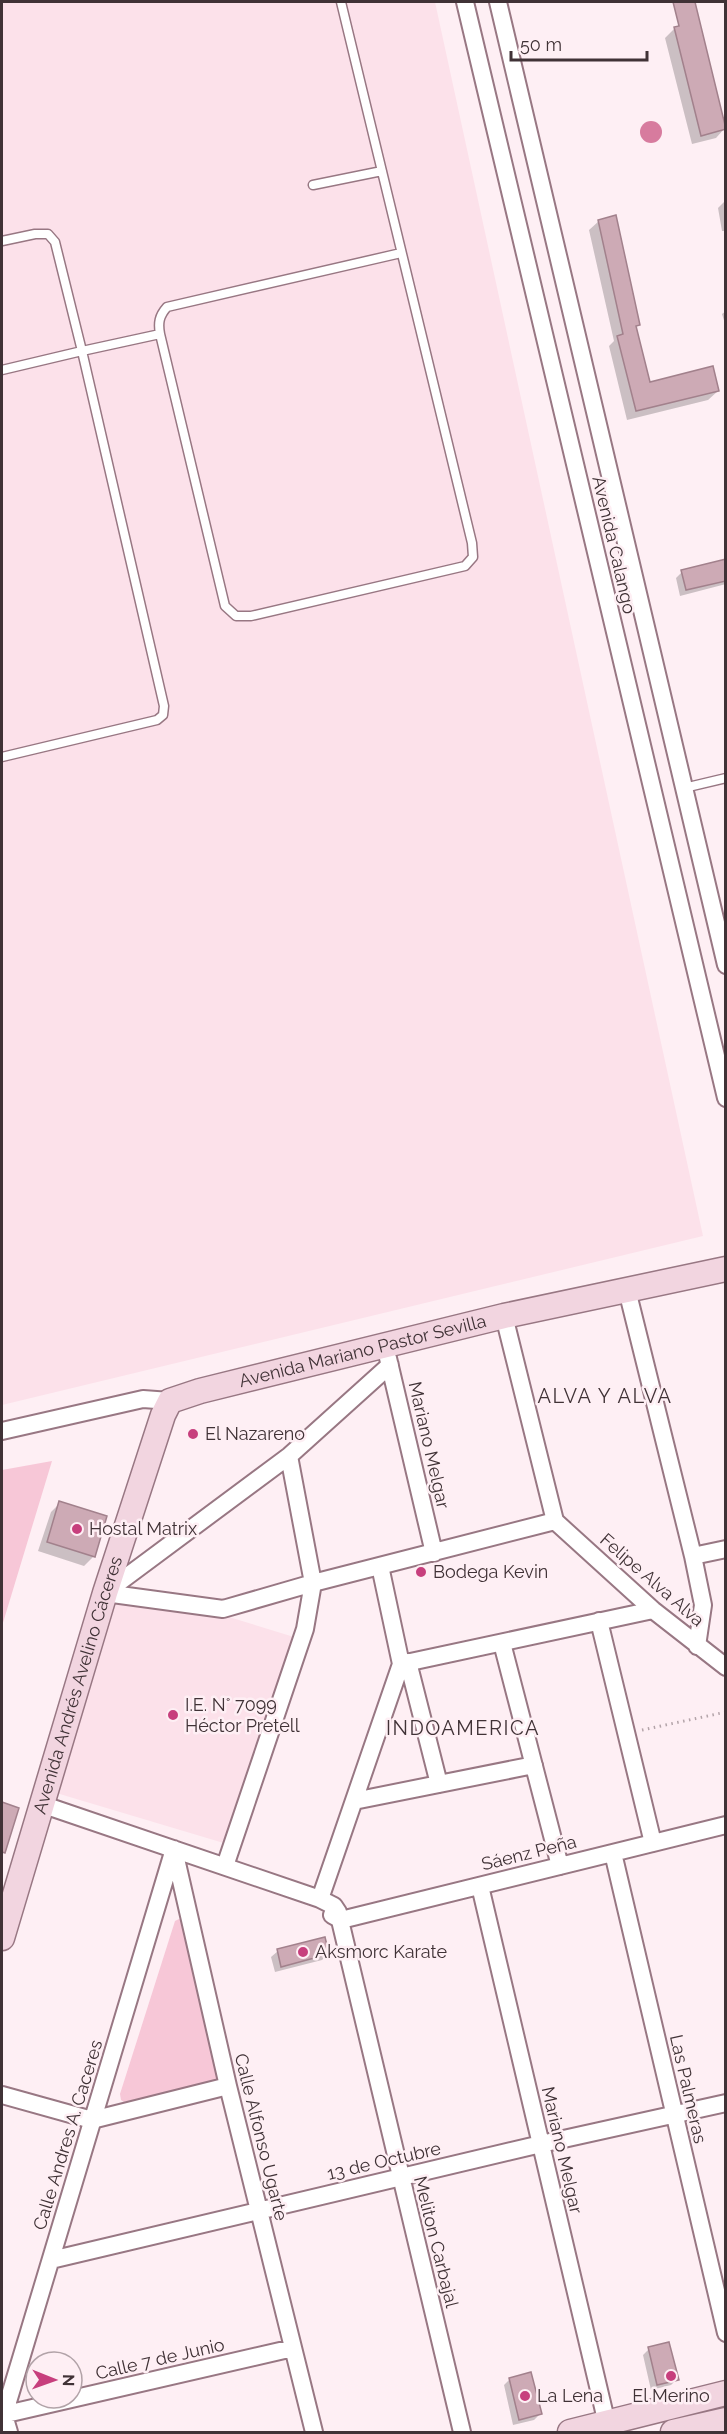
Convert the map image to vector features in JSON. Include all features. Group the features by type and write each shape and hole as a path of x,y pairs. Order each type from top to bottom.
{"street":[{"name":"Avenida Calango","path":"465,2 726,1098"},
{"name":"Avenida Calango","path":"498,2 726,965"},
{"name":"Avenida Mariano Pastor Sevilla","path":"2,1431 143,1399 170,1401 200,1391 388,1355 504,1316 726,1269"},
{"path":"627,1290 703,1605 697,1646"},
{"path":"105,1593 223,1609 313,1583 555,1521 504,1316"},
{"path":"105,1593 289,1456 388,1355"},
{"name":"Mariano Melgar","path":"388,1355 434,1553"},
{"name":"Avenida Andrés Avelino Cáceres","path":"2,1938 105,1593 163,1415 170,1401"},
{"path":"225,1866 305,1629 313,1583 289,1456"},
{"name":"Felipe Alva Alva","path":"555,1521 652,1610 726,1667"},
{"path":"693,1556 726,1549"},
{"path":"380,1566 439,1784"},
{"path":"405,1663 652,1610"},
{"path":"599,1621 653,1843"},
{"path":"502,1642 560,1866"},
{"path":"320,1899 405,1663"},
{"path":"354,1802 534,1765"},
{"path":"41,1804 320,1899 334,1906 341,1920"},
{"name":"Sáenz Peña","path":"341,1920 726,1825"},
{"name":"Calle Alfonso Ugarte","path":"174,1849 228,2086 314,2433"},
{"name":"Calle Andres A. Caceres","path":"3,2415 174,1849"},
{"name":"Las Palmeras","path":"613,1852 726,2333"},
{"path":"274,1883 341,1920"},
{"name":"Mariano Melgar","path":"480,1886 607,2424"},
{"name":"Meliton Carbajal","path":"341,1920 400,2178 462,2433"},
{"path":"2,2095 92,2120 228,2086"},
{"name":"13 de Octubre","path":"51,2260 541,2144 726,2103"},
{"name":"Calle 7 de Junio","path":"3,2415 293,2348"},
{"path":"570,2433 726,2393"},
{"path":"3,2415 9,2433"},
{"path":"673,2433 726,2420"}],"lane":[{"path":"341,2 402,253 472,543 473,557 465,566 251,616 236,616 225,606 160,334 161,315 167,307 402,253"},
{"path":"313,185 382,171"},
{"path":"2,242 35,234 48,234 55,242 164,706 163,715 157,720 2,757"},
{"path":"2,370 160,334"},
{"path":"684,788 726,778"}],"path":[{"path":"627,1734 726,1712"}],"shaded area":[{"path":"2,2 435,2 703,1236 2,1405"},
{"path":"651,121 659,124 662,132 659,140 651,143 643,140 640,132 643,124"},
{"path":"52,1461 2,1626 2,1470"},
{"name":"I.E. N° 7099 Héctor Pretell","path":"111,1601 229,1617 294,1637 227,1844 53,1792"},
{"path":"182,1920 217,2080 124,2102 120,2094 175,1921"}],"building":[{"path":"673,2 695,2 726,129 701,136 674,27 679,26"},
{"path":"616,215 640,325 636,326 650,382 713,366 719,391 636,411 617,336 623,334 598,220"},
{"path":"726,559 726,581 686,590 681,570"},
{"name":"Hostal Matrix","path":"59,1501 107,1516 95,1557 47,1542"},
{"path":"2,1802 19,1808 5,1853 2,1852"},
{"name":"Aksmorc Karate","path":"325,1937 329,1954 281,1967 277,1949"},
{"path":"669,2342 679,2380 657,2385 648,2347"},
{"name":"La Lena","path":"531,2372 542,2414 519,2420 509,2378"}],"place":[{"name":"El Nazareno","path":"193,1434"},
{"name":"Hostal Matrix","path":"77,1529"},
{"name":"Bodega Kevin","path":"421,1572"},
{"name":"I.E. N° 7099 Héctor Pretell","path":"173,1715"},
{"name":"Aksmorc Karate","path":"303,1952"},
{"name":"El Merino","path":"671,2376"},
{"name":"La Lena","path":"525,2396"}],"district":[{"name":"ALVA Y ALVA","path":"605,1396"},
{"name":"INDOAMERICA","path":"463,1728"}]}
